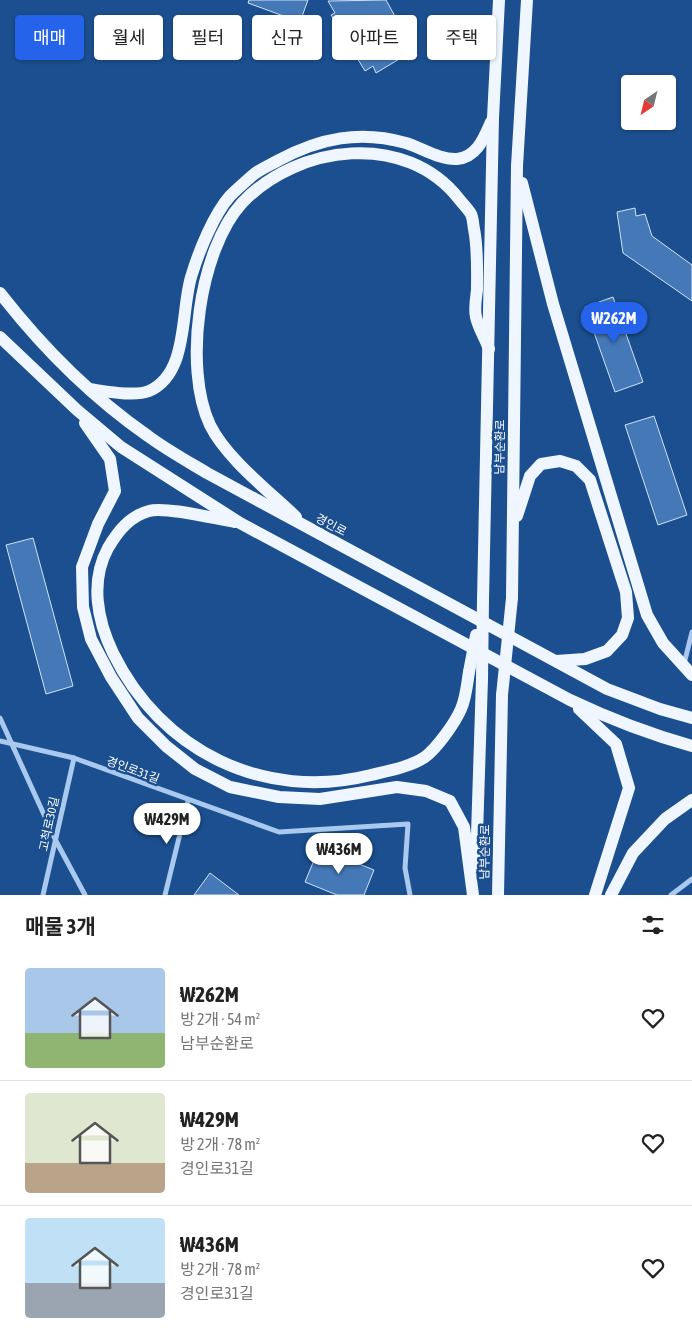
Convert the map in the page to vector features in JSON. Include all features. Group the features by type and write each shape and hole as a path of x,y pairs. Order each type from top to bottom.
{"main road":[{"name":"남부순환로","path":"474,895 482,679 494,118 499,0"},
{"name":"남부순환로","path":"498,895 502,695 512,598 518,166 527,0"},
{"path":"89,389 127,393 149,391 166,378 178,356 191,276 206,237 229,197 256,173 291,154 328,140 366,136 406,143 438,155 457,159 473,153 478,148 494,118"},
{"path":"309,529 228,452 210,425 198,387 196,340 205,282 218,241 241,204 263,184 296,166 328,155 362,153 398,157 424,167 448,185 472,215 478,249 476,316 489,349"},
{"path":"518,166 553,304 647,615 663,643 688,671"},
{"name":"경인로","path":"0,293 26,326 89,389 148,436 207,473 607,689 660,709 692,718"},
{"path":"0,337 77,410 121,447 240,523 570,700 614,721 652,735 692,746"},
{"path":"77,410 110,459 115,490 98,524 82,567 83,607 91,639 111,677 138,718 166,746 195,769 230,787 279,797 320,798 397,787 426,791 450,801 464,827 474,895"},
{"path":"513,528 530,476 541,464 560,461 576,466 590,480 626,592 628,618 622,635 607,651 585,659 556,661"},
{"path":"240,523 174,511 150,510 129,520 114,537 103,559 97,580 98,606 105,637 122,672 149,709 177,735 204,755 238,769 277,779 315,783 358,778 398,768 424,757 447,732 461,708 470,672 483,600"},
{"path":"570,700 616,744 629,788 595,895"},
{"path":"611,895 633,853 665,820 692,800"}],"street":[{"path":"688,671 692,632"},
{"path":"0,718 56,841 85,895"},
{"name":"경인로31길","path":"0,741 74,758 188,801 279,832 408,824 405,868 410,895"},
{"name":"고척로30길","path":"44,895 74,758"},
{"path":"165,895 188,801"},
{"path":"671,895 692,879"}],"building":[{"path":"249,0 308,0 303,15 281,15 248,3"},
{"path":"386,0 394,15 332,15 332,17 331,15 335,13 328,1"},
{"path":"358,60 398,60 376,73 373,66 365,71"},
{"path":"635,208 636,216 645,214 652,236 692,265 692,301 623,253 617,212"},
{"path":"613,297 643,382 615,392 585,307"},
{"path":"654,416 687,515 658,525 625,425"},
{"path":"33,538 73,686 46,694 6,545"},
{"path":"319,848 374,870 364,895 337,895 305,882"},
{"path":"210,873 239,895 194,895"}]}
